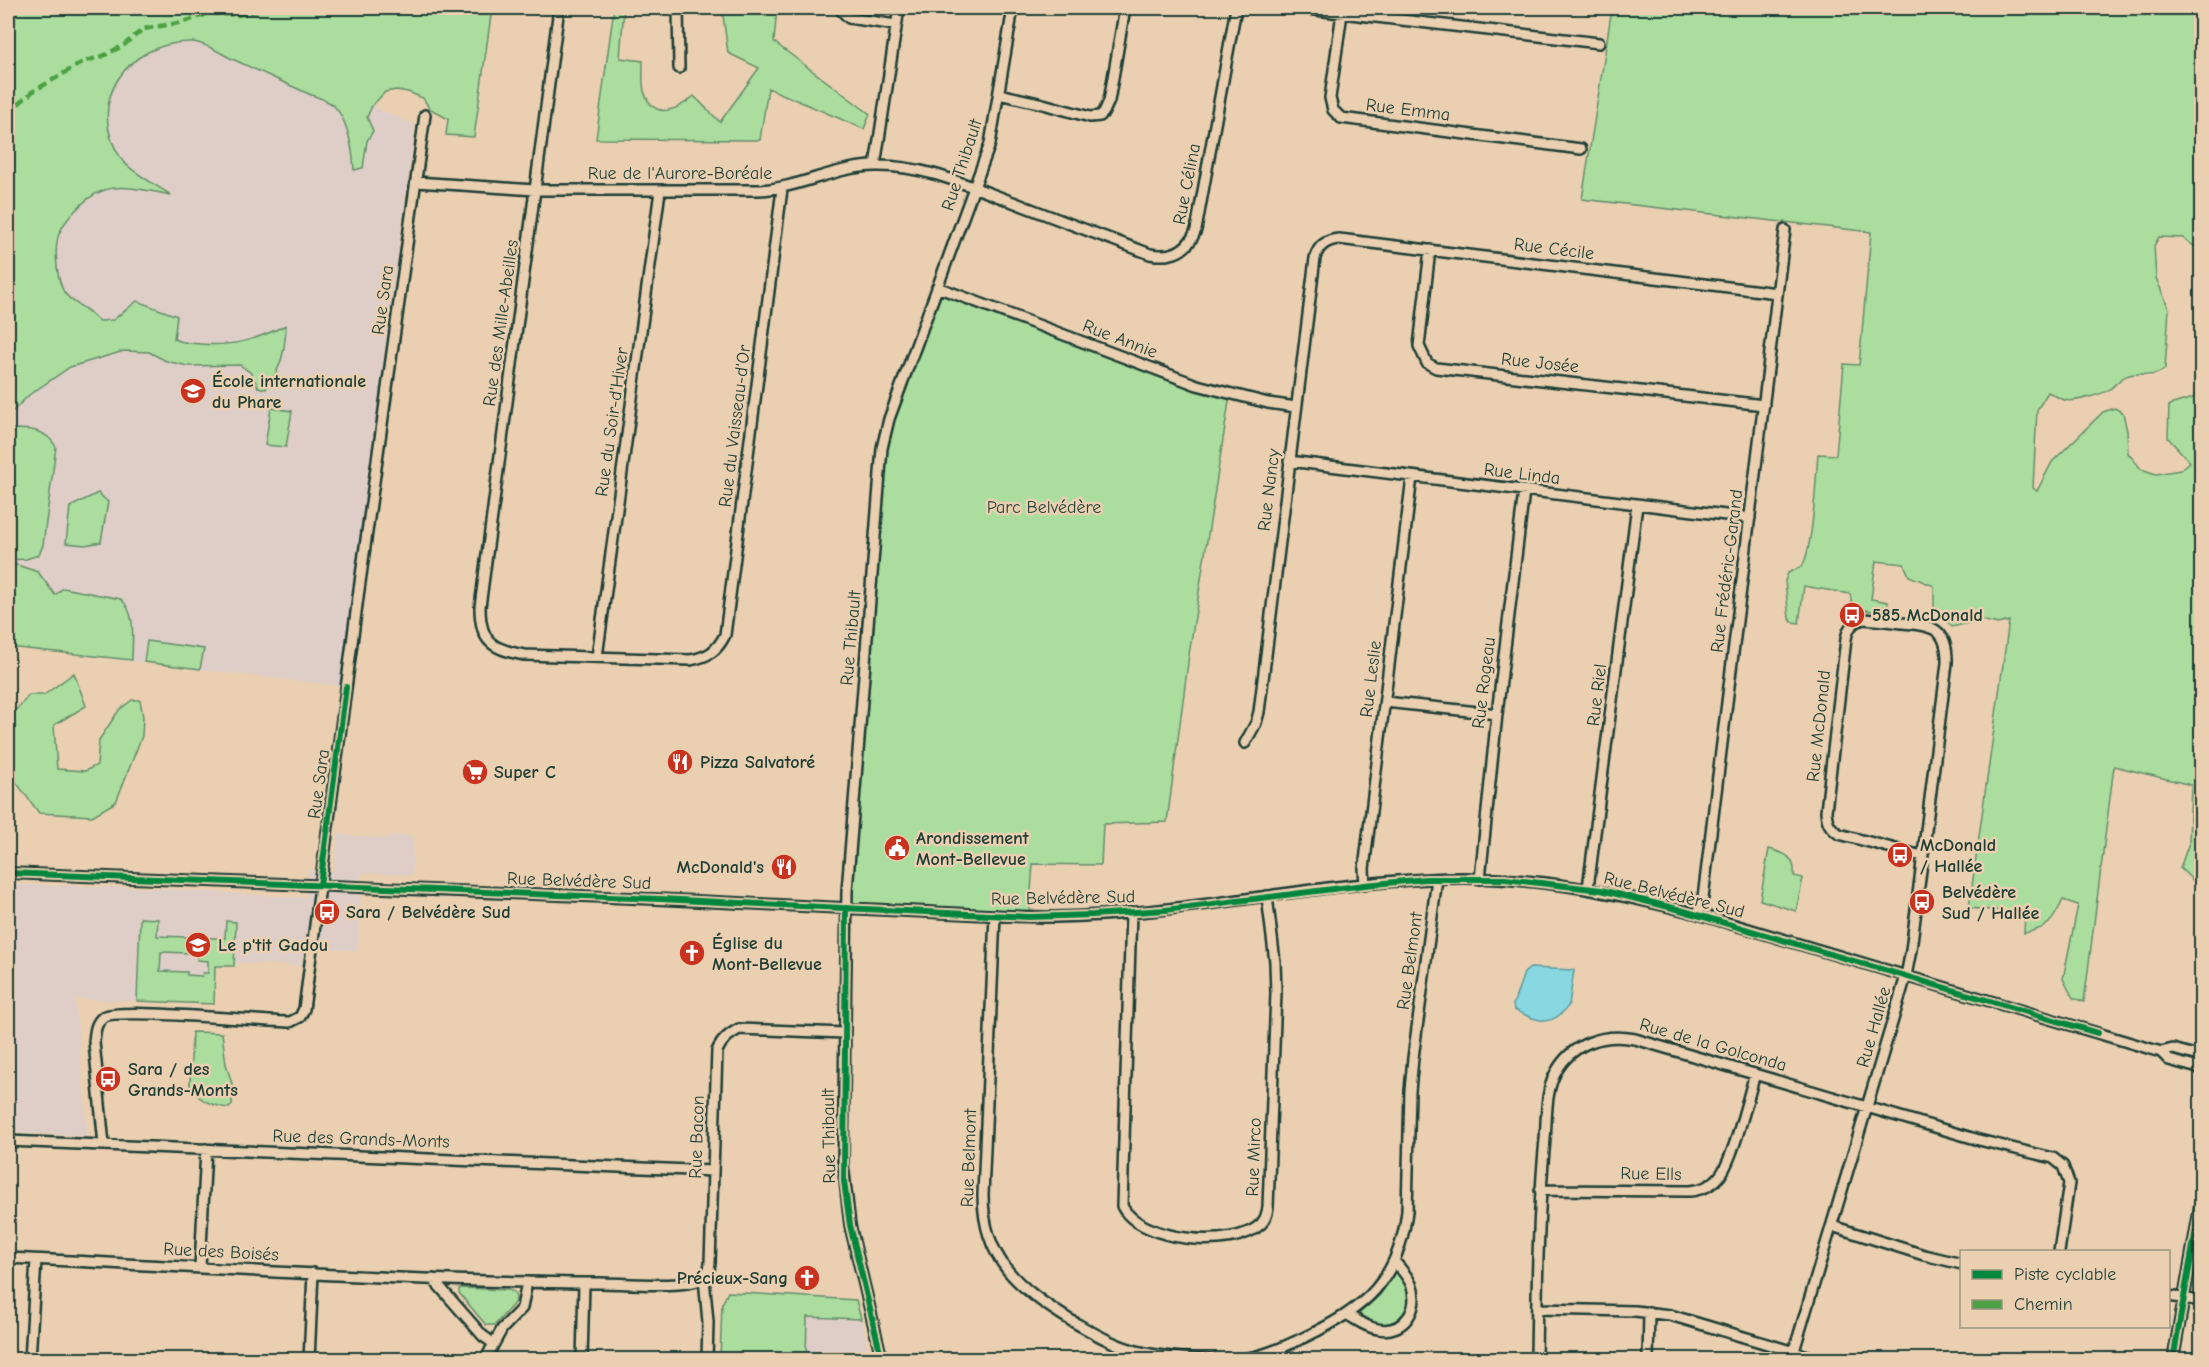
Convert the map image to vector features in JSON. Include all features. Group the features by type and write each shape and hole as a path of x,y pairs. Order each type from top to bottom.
{"street":[{"name":"Rue des Mille-Abeilles","path":"559,8 480,607 482,632 487,641 497,649 524,655 597,657"},
{"path":"678,8 679,68"},
{"path":"839,8 849,18 896,25"},
{"path":"875,166 899,8"},
{"name":"Rue Thibault","path":"882,1359 850,1225 844,1181 844,1033 846,908 882,448 889,418 990,144 1013,8"},
{"path":"999,94 1089,117 1100,116 1109,101 1125,8"},
{"name":"Rue Célina","path":"974,188 1150,254 1162,256 1181,251 1188,245 1196,230 1236,8"},
{"path":"1298,8 1599,43"},
{"name":"Rue Emma","path":"1342,13 1330,98 1333,110 1341,118 1581,148"},
{"name":"Rue Sara","path":"104,1145 94,1042 95,1030 102,1017 119,1013 280,1022 296,1020 304,1009 424,115"},
{"name":"Rue de l'Aurore-Boréale","path":"416,182 535,190 782,189 840,171 875,166 914,169 974,188"},
{"name":"Rue du Vaisseau-d'Or","path":"597,657 679,661 703,658 716,650 725,635 782,189"},
{"name":"Rue du Soir-d'Hiver","path":"597,657 660,191"},
{"name":"Rue Frédéric-Garand","path":"1698,914 1703,898 1785,230"},
{"name":"Rue Cécile","path":"1327,242 1339,239 1777,293"},
{"name":"Rue Nancy","path":"1245,743 1259,712 1315,258 1319,248 1327,242"},
{"name":"Rue Josée","path":"1430,250 1419,346 1427,363 1436,368 1764,405"},
{"name":"Rue Annie","path":"937,287 1197,386 1268,404 1296,407"},
{"name":"Rue Linda","path":"1289,461 1750,518"},
{"name":"Rue Leslie","path":"1365,885 1364,869 1412,477"},
{"name":"Rue Rogeau","path":"1480,879 1524,491"},
{"name":"Rue Riel","path":"1588,888 1637,505"},
{"name":"Rue McDonald","path":"1922,856 1839,834 1827,821 1826,811 1848,629 1853,623 1864,619 1926,625 1940,634"},
{"name":"Rue Hallée","path":"1794,1351 1906,976 1947,663 1948,650 1940,634"},
{"path":"1385,702 1497,714"},
{"name":"Rue Belvédère Sud","path":"8,873 1058,917 1131,912 1437,879 1480,879 1588,888 1698,914 2161,1052 2169,1060 2202,1070"},
{"name":"Rue Belmont","path":"1234,1359 1263,1357 1348,1315 1371,1294 1394,1261 1401,1242 1407,1210 1413,1058 1437,879"},
{"name":"Rue Mirco","path":"1131,912 1122,1206 1131,1217 1155,1230 1185,1238 1223,1238 1259,1226 1266,1217 1268,1207 1276,984 1267,896"},
{"name":"Rue Belmont","path":"994,915 983,1195 985,1222 993,1248 1006,1270 1025,1290 1096,1335 1122,1347 1149,1354 1215,1359"},
{"name":"Rue Bacon","path":"707,1359 708,1322 704,1278 710,1263 717,1051 721,1042 729,1034 739,1029 844,1033"},
{"name":"Rue de la Golconda","path":"1536,1359 1540,1190 1551,1083 1555,1073 1568,1057 1584,1044 1604,1037 1624,1037 2058,1161 2066,1171 2069,1183 2059,1250"},
{"name":"Rue Belvédère Sud","path":"2161,1052 2172,1049 2202,1058"},
{"name":"Rue Ells","path":"1540,1190 1690,1191 1705,1188 1719,1177 1728,1162 1755,1074"},
{"name":"Rue des Grands-Monts","path":"8,1141 713,1171"},
{"path":"200,1267 206,1149"},
{"path":"2173,1359 2202,1195"},
{"path":"1832,1226 1924,1255 1960,1264"},
{"name":"Rue des Boisés","path":"8,1258 526,1282 694,1283 704,1278"},
{"path":"30,1359 36,1260"},
{"path":"1348,1315 1377,1329 1388,1330 1406,1321 1412,1313 1413,1292 1405,1274 1394,1261"},
{"path":"309,1359 313,1273"},
{"path":"433,1279 483,1336 493,1343"},
{"path":"485,1359 502,1329 522,1308 526,1282"},
{"path":"582,1359 584,1283"},
{"path":"2170,1296 2202,1301"},
{"path":"1537,1309 1649,1312 1681,1317 1821,1359"},
{"path":"1648,1359 1649,1312"}],"shaded area":[{"name":"École internationale du Phare","path":"118,8 372,106 415,125 340,686 8,647 8,136"},
{"path":"338,834 389,839 390,835 413,836 412,875 362,873 358,951 304,946 301,966 237,963 236,967 216,966 214,1004 75,999 88,1136 8,1133 8,884 150,888 305,898 308,870 334,871"},
{"path":"771,1316 861,1319 870,1359 770,1360"}],"green space":[{"path":"8,8 492,8 474,137 446,135 448,119 429,108 423,98 396,90 385,92 372,106 367,117 373,131 367,141 363,168 354,170 351,145 343,119 332,104 326,100 197,42 169,44 148,52 131,64 118,79 110,97 107,117 111,139 126,165 171,195 136,188 118,188 95,194 81,205 62,227 57,242 57,267 64,292 99,321 113,320 137,301 177,316 174,339 187,343 213,345 235,343 255,338 286,325 285,343 279,366 266,389 258,387 251,373 240,365 188,366 166,361 149,352 124,351 70,367 29,395 8,416"},
{"path":"614,8 624,8 620,58 643,61 644,91 653,107 659,110 673,109 694,96 720,122 759,68 728,53 722,8 777,8 774,42 870,114 864,129 768,88 760,140 596,139"},
{"path":"1612,8 2201,8 2201,251 2183,238 2159,237 2154,246 2156,278 2169,309 2165,369 2151,375 2126,376 2110,389 2081,399 2069,401 2048,392 2037,410 2033,488 2037,491 2052,462 2103,412 2115,408 2123,413 2128,453 2141,469 2156,474 2180,470 2190,462 2168,438 2169,405 2193,398 2201,385 2201,888 2180,868 2189,843 2191,785 2114,766 2084,1002 2073,998 2063,979 2078,905 2063,900 2049,923 2039,929 2024,933 2025,913 1969,908 2009,621 1998,624 1981,620 1952,627 1934,608 1934,586 1909,576 1904,564 1876,561 1871,599 1888,602 1888,613 1857,609 1852,604 1850,594 1804,586 1799,623 1792,622 1789,618 1785,581 1788,573 1801,567 1805,560 1813,514 1818,454 1836,455 1844,364 1859,365 1871,232 1582,199"},
{"name":"Parc Belvédère","path":"937,287 1230,395 1189,655 1167,822 1103,824 1101,865 1033,864 1029,917 846,908 882,448"},
{"path":"271,408 292,411 286,447 265,445"},
{"path":"8,429 42,433 56,447 43,545 39,555 26,559 8,560"},
{"path":"98,493 108,502 101,542 85,545 66,543 70,507"},
{"path":"8,562 38,572 55,595 63,588 121,599 132,620 132,660 8,647"},
{"path":"147,641 204,649 200,669 144,662"},
{"path":"74,673 86,706 54,725 57,769 85,771 97,765 99,740 119,710 132,700 140,700 143,717 142,736 116,802 92,816 39,813 13,778 8,751 10,717 29,695 44,695"},
{"path":"1769,849 1788,857 1793,864 1794,876 1803,878 1796,911 1760,900"},
{"path":"140,918 158,919 157,936 189,937 189,953 161,952 160,971 187,972 187,975 202,976 203,973 208,973 208,961 197,960 198,952 206,952 207,938 225,938 226,921 236,922 234,966 215,966 214,1004 137,1001"},
{"path":"192,1032 222,1033 226,1064 233,1087 232,1105 229,1108 206,1102 190,1085"},
{"path":"1396,1271 1406,1282 1409,1293 1408,1305 1403,1314 1394,1321 1383,1324 1371,1322 1359,1314 1380,1295"},
{"path":"459,1289 509,1290 514,1292 516,1298 495,1325 486,1325 459,1293"},
{"path":"728,1292 856,1300 861,1319 807,1317 806,1359 720,1359 722,1304"}],"water":[{"path":"1530,968 1574,970 1569,1005 1556,1018 1543,1021 1514,1010 1513,1005 1524,973"}],"marked path":[{"path":"8,113 32,92 83,62 103,56 124,45 143,29 184,22 210,13 238,15 269,8"}],"cycle path":[{"path":"320,885 346,687"},
{"path":"8,873 660,899 1029,917 1165,910 1426,879 1505,879 1601,890 1677,909 2098,1033"},
{"path":"846,908 844,1181 850,1225 882,1360"},
{"path":"2173,1360 2202,1195"}],"place":[{"name":"École internationale du Phare","path":"193,391"},
{"name":"585 McDonald","path":"1852,615"},
{"name":"Pizza Salvatoré","path":"680,762"},
{"name":"Super C","path":"475,772"},
{"name":"Arondissement Mont-Bellevue","path":"897,848"},
{"name":"McDonald / Hallée","path":"1900,855"},
{"name":"McDonald's","path":"784,867"},
{"name":"Belvédère Sud / Hallée","path":"1922,902"},
{"name":"Sara / Belvédère Sud","path":"327,912"},
{"name":"Le p'tit Gadou","path":"198,945"},
{"name":"Église du Mont-Bellevue","path":"692,953"},
{"name":"Sara / des Grands-Monts","path":"108,1079"},
{"name":"Précieux-Sang","path":"807,1278"}]}
